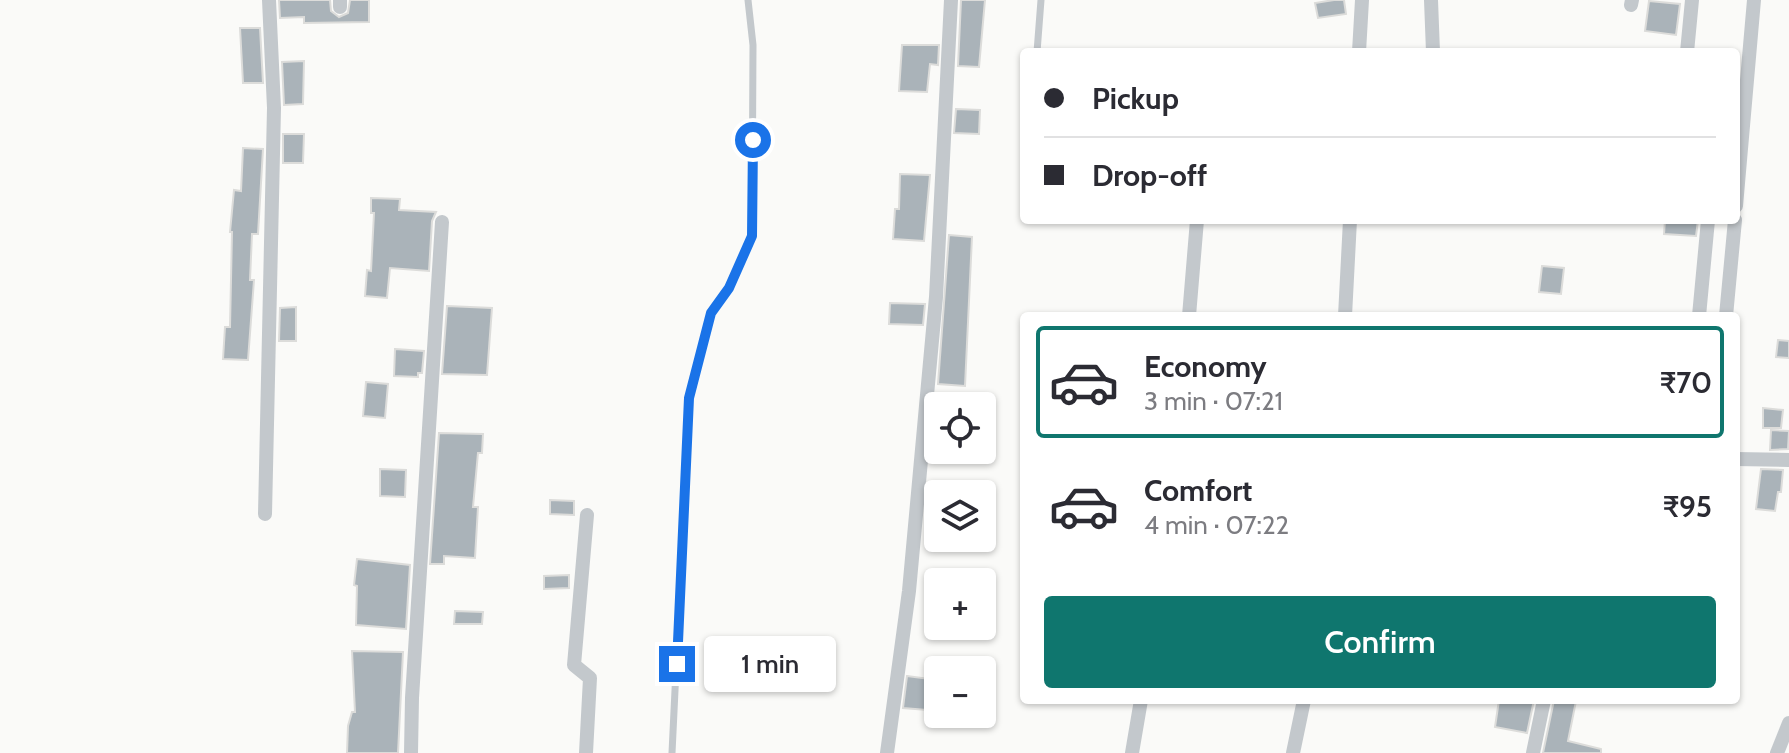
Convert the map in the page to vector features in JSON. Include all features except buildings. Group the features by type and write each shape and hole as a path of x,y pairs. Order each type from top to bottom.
{"street":[{"path":"265,514 274,108 269,0"},
{"path":"887,753 909,591 936,297 951,0"},
{"path":"1359,48 1362,0"},
{"path":"1431,0 1433,48"},
{"path":"1687,48 1692,0"},
{"path":"1740,160 1754,0"},
{"path":"411,753 442,222"},
{"path":"1189,312 1197,224"},
{"path":"1345,312 1350,224"},
{"path":"1699,312 1708,224"},
{"path":"1726,312 1735,224"},
{"path":"1740,459 1789,460"},
{"path":"586,753 590,678 574,665 587,515"},
{"path":"1132,753 1140,704"},
{"path":"1293,753 1303,704"},
{"path":"1533,753 1543,704"},
{"path":"1777,753 1789,723"}],"lane":[{"path":"672,753 689,398 711,313 729,288 752,236 753,45 748,0"},
{"path":"1037,48 1041,0"}],"route":[{"path":"677,664 689,398 711,313 729,288 752,236 753,140"}]}
